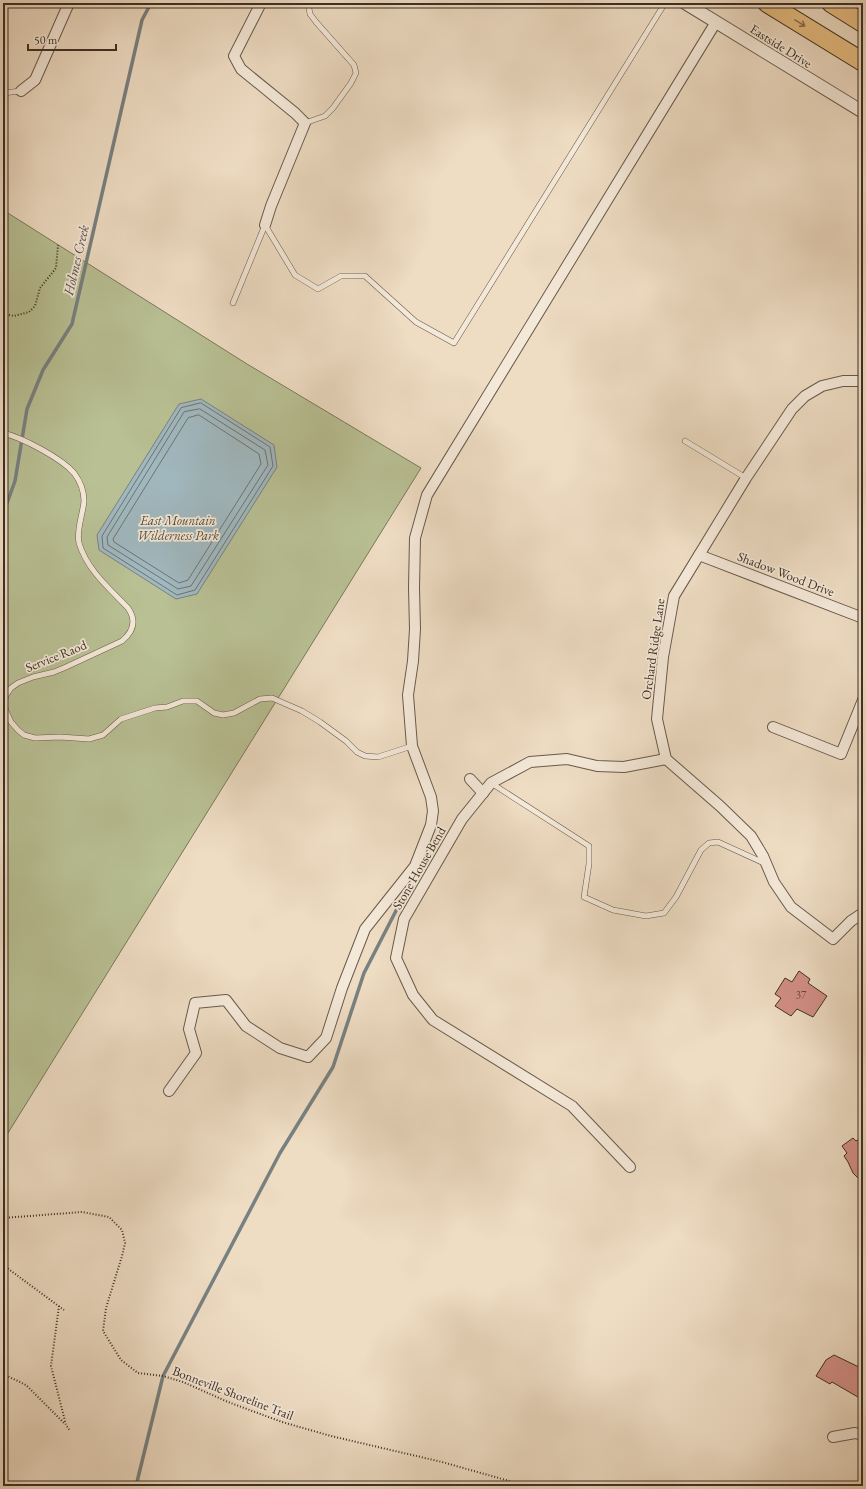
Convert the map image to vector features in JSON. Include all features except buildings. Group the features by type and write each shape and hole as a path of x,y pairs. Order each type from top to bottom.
{"highway":[{"path":"767,3 863,62"},
{"path":"831,3 863,23"}],"street":[{"path":"21,91 35,80 69,3"},
{"path":"261,3 234,56 241,69 305,123 265,224"},
{"name":"Eastside Drive","path":"685,3 863,112"},
{"path":"169,1091 196,1054 190,1029 195,1003 226,1000 246,1026 280,1048 308,1057 326,1038 342,988 365,929 415,866 431,825 433,811 431,797 412,746 408,695 413,661 415,629 415,538 427,495 716,22"},
{"name":"Orchard Ridge Lane","path":"666,759 657,719 663,657 674,596 746,478 792,409 805,396 833,383 848,380 863,381"},
{"name":"Shadow Wood Drive","path":"699,555 863,618"},
{"path":"773,727 841,754 863,700"},
{"name":"Stone House Bend","path":"630,1168 572,1106 434,1020 413,995 396,958 404,919 462,819 491,783 530,762 567,759 597,766 624,767 666,759"},
{"path":"666,759 720,806 751,836 767,865 774,882 791,907 833,939 851,921 863,914"},
{"path":"470,779 483,793"},
{"path":"833,1437 856,1433 863,1435"}],"lane":[{"path":"305,123 325,116 352,83 356,73 354,65 310,14 308,3"},
{"path":"265,224 295,275 318,289 341,276 365,276 416,322 454,343 665,3"},
{"path":"3,93 21,91"},
{"path":"233,303 265,224"},
{"name":"Service Raod","path":"3,434 12,435 33,445 65,464 81,483 84,500 78,535 82,551 95,573 132,613 134,623 128,636 122,641 66,667 54,672 33,677 18,683 11,688 6,695 4,704 6,712 11,722 24,735 35,738 60,737 89,739 103,735 121,719 155,708 167,707 182,701 197,702 214,713 223,715 234,713 260,699 272,698 302,711 320,722 346,741 357,752 365,756 378,757 412,746"},
{"path":"685,441 746,478"},
{"path":"491,783 589,846 589,864 584,897 613,910 646,916 664,913 676,897 701,850 709,843 718,842 767,865"}],"path":[{"path":"3,314 14,316 29,312 35,306 40,288 56,268 58,245"},
{"name":"Bonneville Shoreline Trail","path":"3,1218 82,1212 109,1217 122,1230 125,1243 106,1308 103,1331 121,1360 138,1372 163,1376 183,1382 228,1402 282,1422 331,1436 442,1462 527,1486"},
{"path":"3,1265 64,1310"},
{"path":"59,1306 51,1366 66,1425"},
{"path":"3,1374 26,1385 66,1425 70,1431"}],"green space":[{"name":"East Mountain Wilderness Park","path":"3,210 247,364 421,468 3,1141"}],"water":[{"path":"201,399 274,445 277,467 197,594 176,599 99,550 97,535 179,404"}],"waterway":[{"name":"Holmes Creek","path":"3,514 15,481 27,409 43,370 72,324 142,20 151,3"},
{"path":"136,1486 163,1376 280,1153 333,1067 364,973 400,903"}]}
